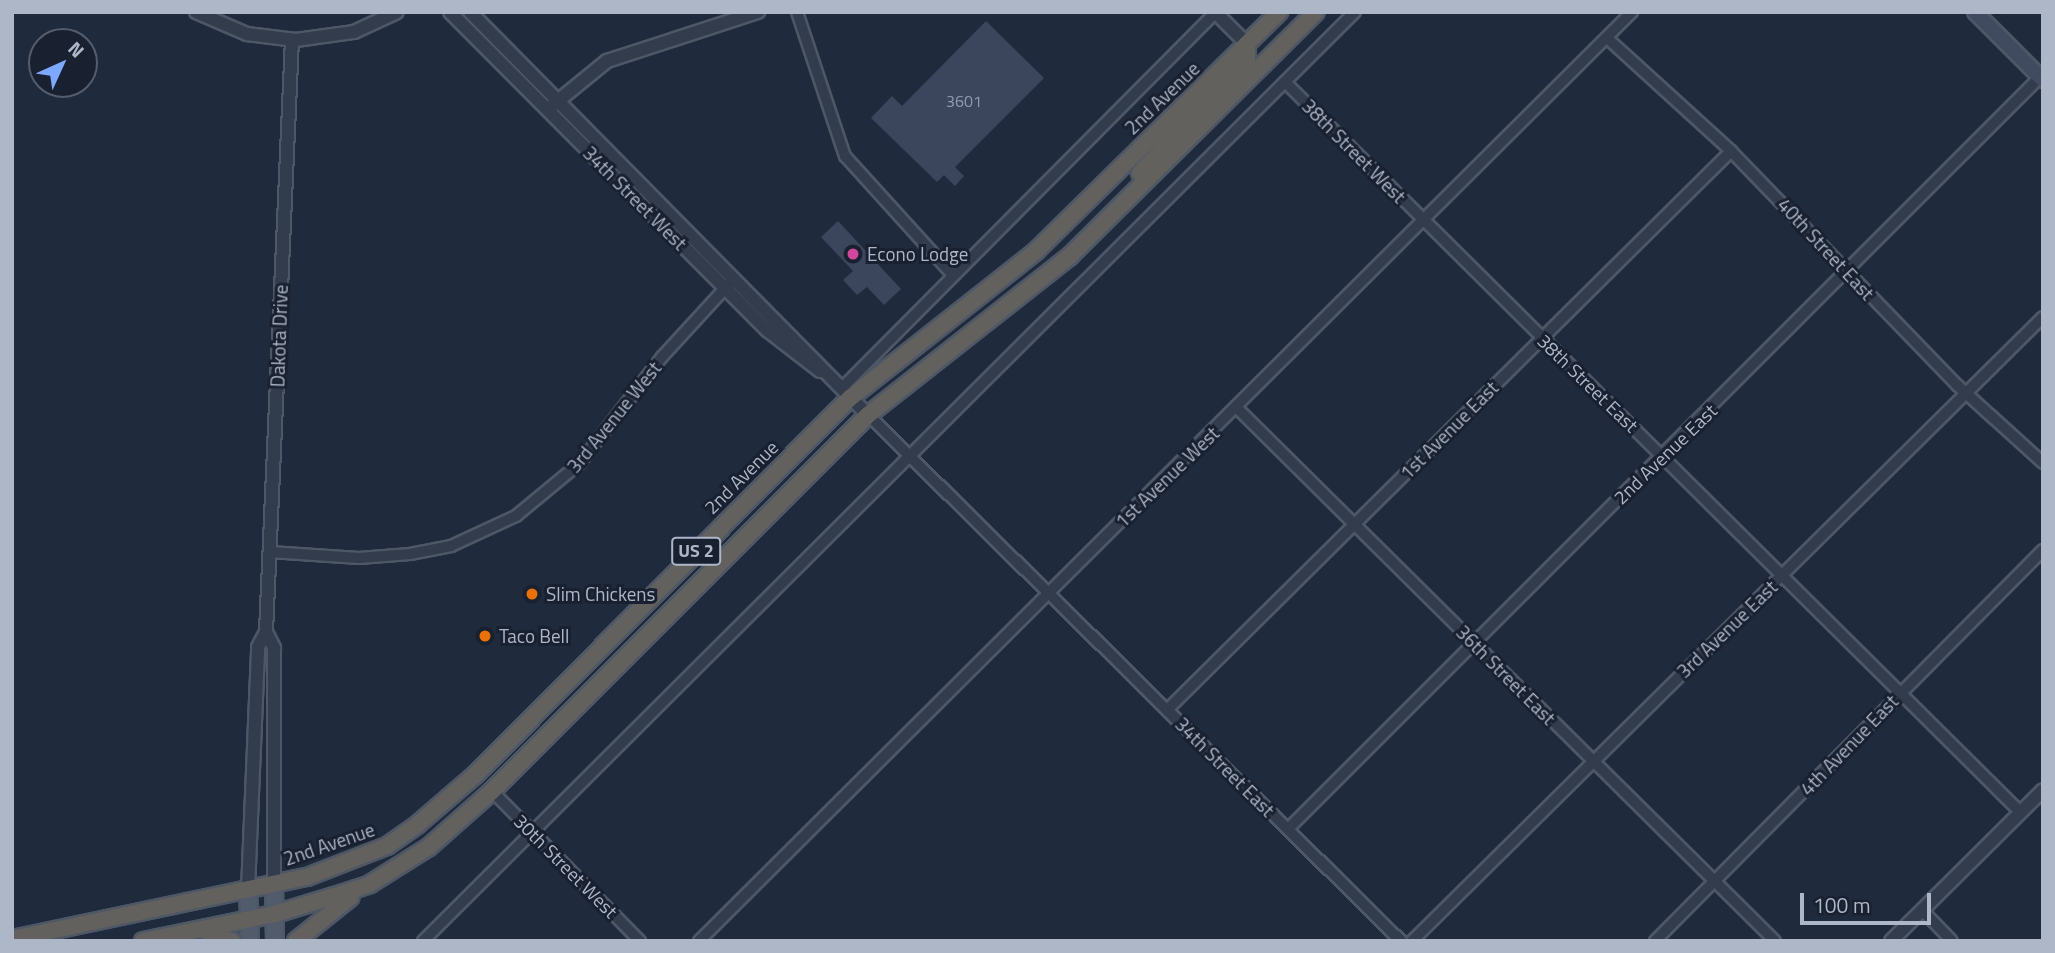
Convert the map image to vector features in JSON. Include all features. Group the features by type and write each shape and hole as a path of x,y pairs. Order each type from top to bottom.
{"highway":[{"name":"2nd Avenue","path":"12,939 274,884 355,861 418,824 475,775 846,393 1036,251 1279,12"},
{"name":"US 2","path":"143,941 275,914 370,884 429,847 492,791 867,415 1080,247 1315,12"},
{"path":"1035,284 1247,61 1247,44"},
{"path":"296,941 370,884"},
{"path":"177,934 222,933 232,941"}],"main road":[{"path":"1975,12 2041,78"},
{"path":"274,884 275,941"},
{"path":"248,891 250,941"}],"street":[{"path":"197,12 247,34 292,40 340,36 397,12"},
{"name":"34th Street West","path":"450,12 783,345 827,374"},
{"name":"34th Street West","path":"470,12 1047,595"},
{"path":"547,110 607,61 758,12"},
{"path":"797,12 845,156 953,275"},
{"path":"846,393 953,275 1215,12 1247,44"},
{"path":"424,941 1355,12"},
{"name":"1st Avenue West","path":"699,941 1632,12"},
{"name":"40th Street East","path":"1607,38 1731,151 1965,391 2043,463"},
{"name":"Dakota Drive","path":"248,891 257,660 267,632 292,40"},
{"name":"2nd Avenue East","path":"1288,829 2041,78"},
{"name":"38th Street West","path":"1285,82 1423,220"},
{"name":"1st Avenue East","path":"1167,710 1731,151"},
{"name":"38th Street East","path":"1423,220 1783,574 2020,812"},
{"name":"3rd Avenue West","path":"270,551 359,558 410,554 451,546 516,516 580,463 662,357 735,277"},
{"name":"3rd Avenue East","path":"1412,941 1965,391 2043,317"},
{"name":"36th Street East","path":"1237,408 1775,941"},
{"name":"4th Avenue East","path":"1654,941 2043,550"},
{"name":"34th Street East","path":"1047,595 1401,941"},
{"name":"Dakota Drive","path":"267,632 274,648 274,884"},
{"path":"1891,941 2043,790"},
{"name":"30th Street West","path":"492,791 640,941"},
{"path":"1922,910 1952,941"}],"building":[{"path":"986,21 1044,78 955,167 964,176 955,186 944,175 937,182 871,118 892,96 902,106"},
{"name":"Econo Lodge","path":"838,221 901,289 884,305 867,287 857,295 843,280 853,271 821,237"}],"place":[{"name":"Econo Lodge","path":"853,254"},
{"name":"Slim Chickens","path":"532,594"},
{"name":"Taco Bell","path":"485,636"}]}
